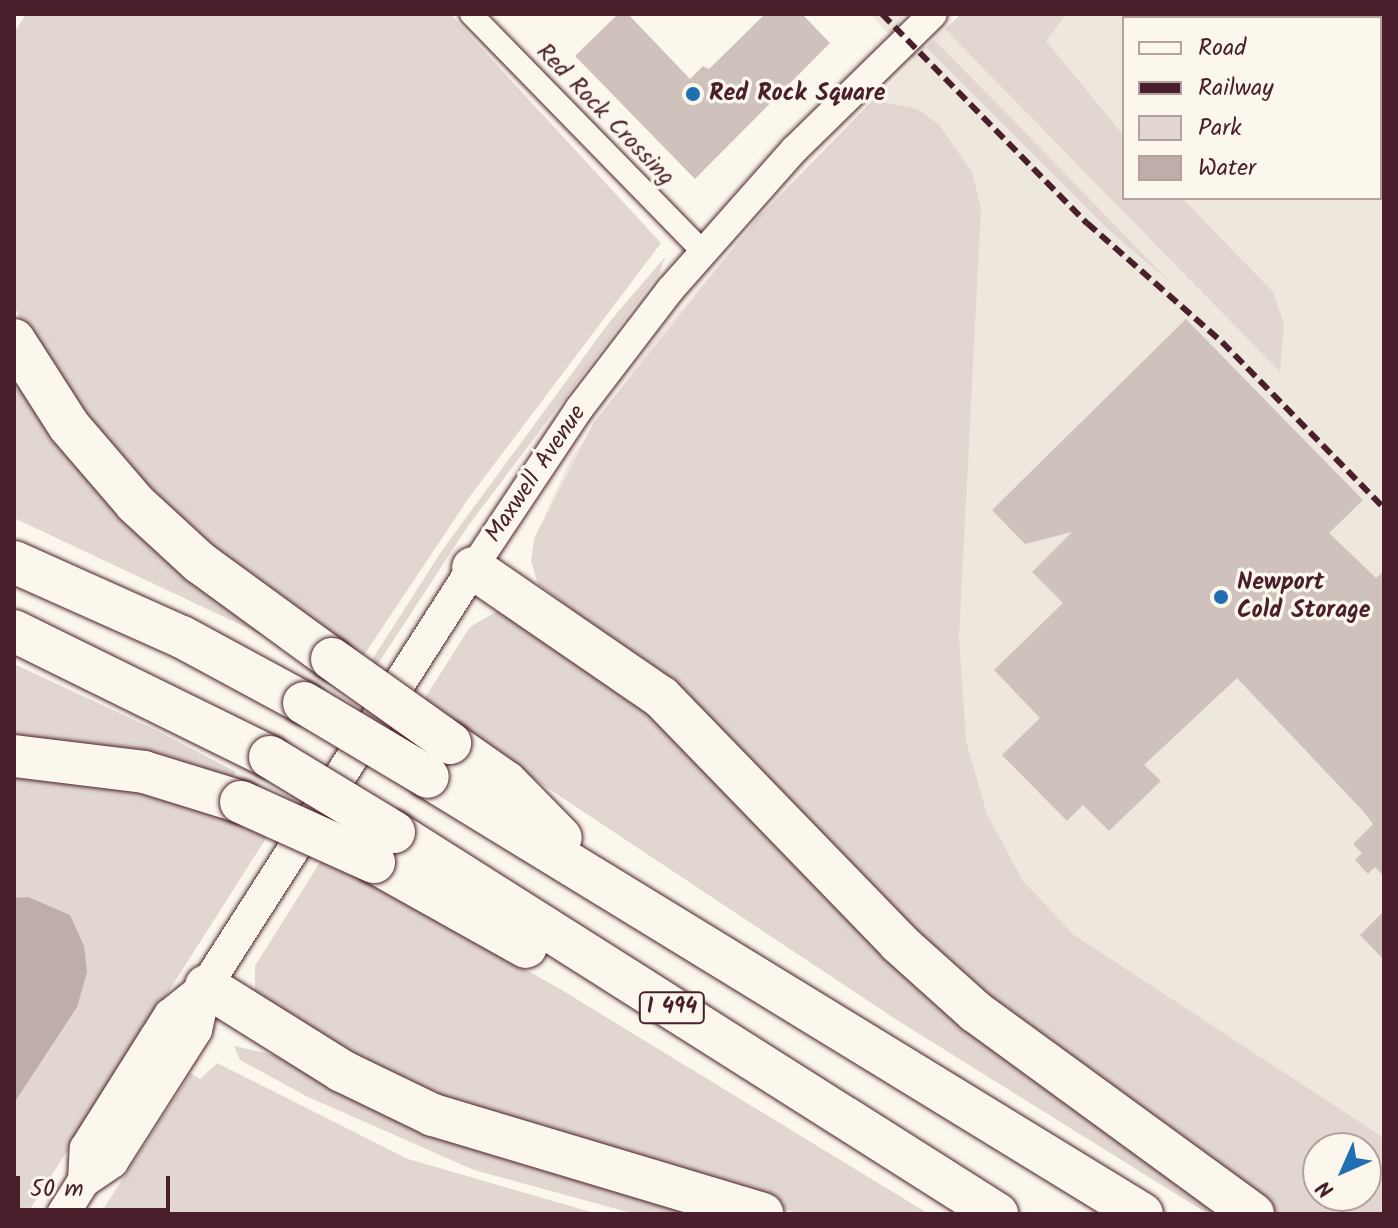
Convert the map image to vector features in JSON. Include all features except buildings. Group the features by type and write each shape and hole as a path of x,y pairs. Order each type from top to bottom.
{"highway":[{"path":"14,340 69,426 136,504 199,562 332,659 439,760 598,876 1142,1214"},
{"path":"14,562 169,631 304,703 439,760"},
{"path":"473,568 661,697 913,956 976,1012 1253,1214"},
{"path":"14,631 270,757 384,847 997,1214"},
{"path":"14,756 144,772 384,847"},
{"path":"206,986 342,1071 433,1115 762,1214"}],"main road":[{"name":"Maxwell Avenue","path":"63,1214 84,1181 112,1162 196,1030 206,986 473,568"}],"street":[{"name":"Red Rock Crossing","path":"471,14 702,251"},
{"name":"Maxwell Avenue","path":"473,568 596,385 702,251 933,14"}],"shaded area":[{"path":"870,14 905,14 899,21 926,47 961,14 1384,14 1384,1214 1319,1212 1382,1212 1382,1132 1302,1132 1302,1198 534,539 571,458 652,344 757,219 914,60"}],"green space":[{"path":"26,14 450,14 661,243 468,499 360,661 164,515 32,345 14,305 14,33"},
{"path":"961,14 1066,14 1046,41 1122,134 1122,200 1184,200 1273,292 1284,324 1280,372 945,29"},
{"path":"934,40 1172,284 1112,233 926,47"},
{"path":"873,100 918,109 939,125 972,172 981,209 959,637 966,741 987,814 1023,881 1074,935 1375,1132 1302,1132 1302,1212 1382,1212 1382,1137 1384,1214 1275,1214 1043,1047 955,977 672,684 538,584 531,561 534,539 594,422 757,219"},
{"path":"665,257 660,272 468,526 374,670 368,666 443,549 611,320"},
{"path":"14,367 277,642 14,518"},
{"path":"499,610 608,675 1234,1214 1208,1214 900,1022 421,704 470,627"},
{"path":"14,664 156,730 236,772 230,783 14,739"},
{"path":"14,775 147,791 270,832 27,1214 14,1214"},
{"path":"324,856 560,989 929,1214 800,1214 397,1082 255,993 255,966"},
{"path":"234,1046 274,1055 714,1214 635,1214 474,1170 308,1097 240,1060"},
{"path":"217,1063 408,1159 598,1214 100,1214 191,1073 200,1079"}],"water":[{"path":"28,897 70,915 84,946 87,972 77,1007 14,1103 14,898"}],"railway":[{"path":"882,14 1087,223 1222,342 1384,508"}],"place":[{"name":"Red Rock Square","path":"693,94"},
{"name":"Newport Cold Storage","path":"1221,597"}]}
